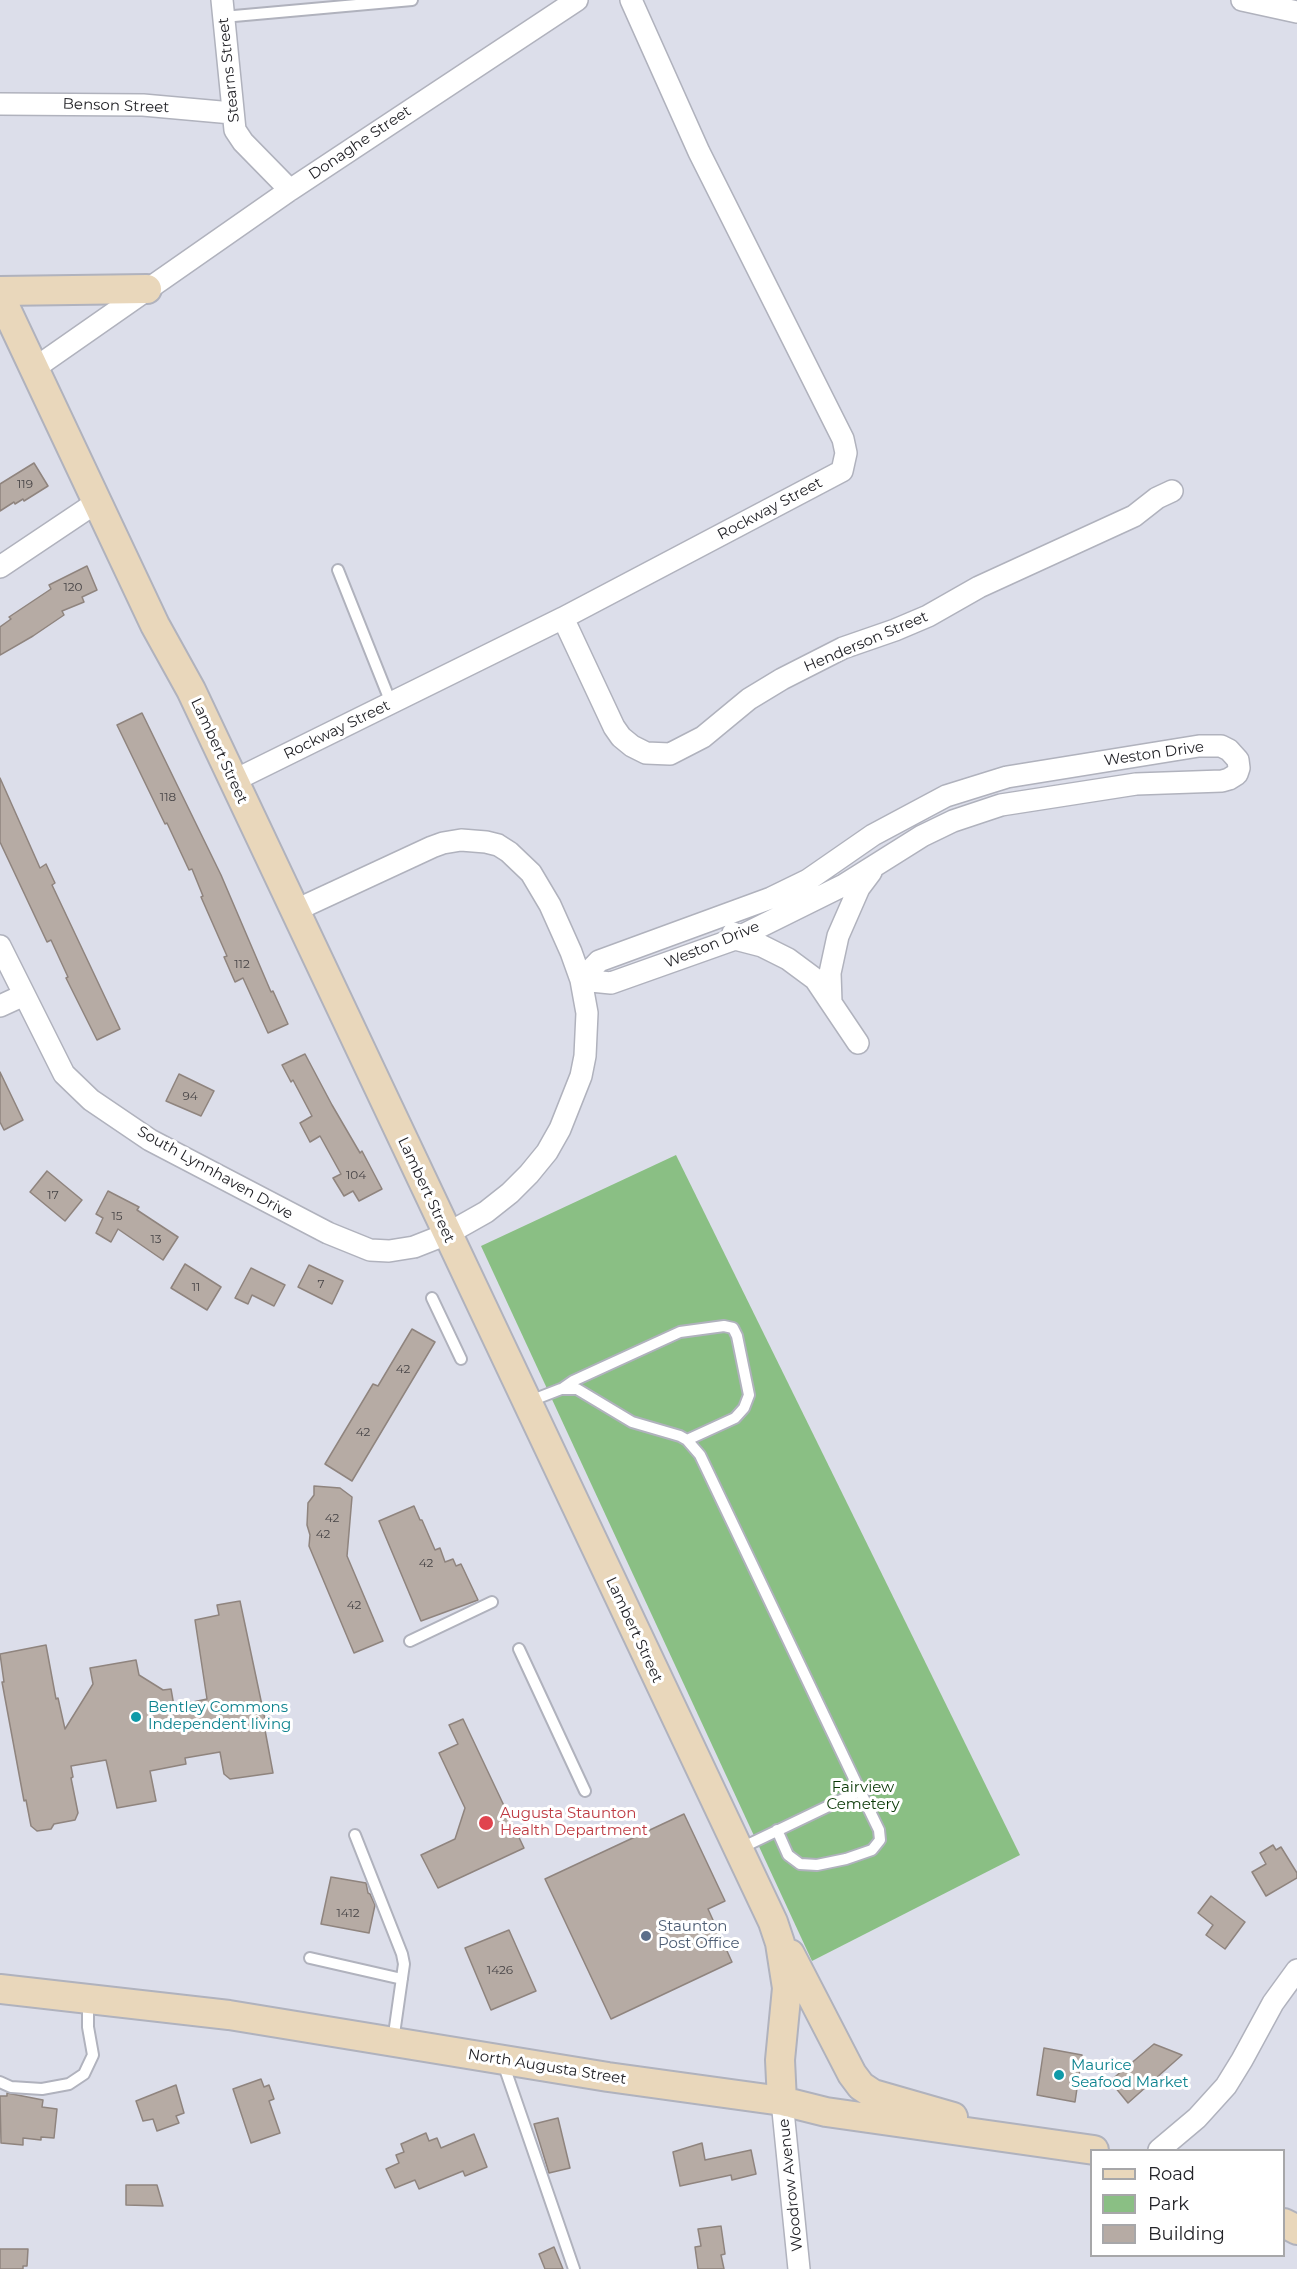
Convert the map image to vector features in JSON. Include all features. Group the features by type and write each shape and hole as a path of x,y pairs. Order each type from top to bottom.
{"street":[{"name":"Donaghe Street","path":"35,368 290,190 577,0"},
{"name":"Rockway Street","path":"233,781 563,618 842,471 846,453 843,439 699,152 631,0"},
{"path":"1242,0 1297,12"},
{"name":"Stearns Street","path":"223,8 232,113 237,135 290,190"},
{"name":"Benson Street","path":"0,104 143,105 232,113"},
{"path":"0,291 147,289"},
{"name":"Lambert Street","path":"0,296 155,625 191,690 773,1922 782,1952 787,1988 780,2060 782,2101"},
{"name":"Henderson Street","path":"563,618 614,727 621,737 646,753 670,754 703,737 749,699 782,679 843,648 928,616 979,587 1134,516 1157,498 1172,491"},
{"path":"0,567 97,502"},
{"name":"Weston Drive","path":"1199,746 1221,746 1236,756 1238,760 1237,774 1222,781 1136,784 1001,805 953,821 922,836 844,885 735,939 610,983 580,980 599,961 725,916 808,880 873,835 920,808 978,785 1040,771 1199,746"},
{"name":"South Lynnhaven Drive","path":"0,946 64,1074 91,1100 150,1140 318,1228 370,1250 389,1251 414,1247 447,1234 486,1212 510,1193 541,1159 560,1128 581,1076 585,1056 587,1013 571,952 539,885 520,861 498,845 486,842 461,840 443,843 294,911"},
{"path":"831,1003 830,973 838,936 859,888 877,864"},
{"path":"725,916 735,939 762,946 797,965 815,979 858,1043"},
{"path":"0,1005 24,995"},
{"path":"773,1922 852,2074 861,2086 873,2094 908,2102 1032,2142"},
{"path":"1161,2149 1197,2118 1226,2086 1273,2003 1297,1970"},
{"name":"North Augusta Street","path":"0,1989 229,2015 502,2060 782,2101 826,2112 1090,2150"},
{"name":"Woodrow Avenue","path":"782,2101 799,2269"}],"lane":[{"path":"223,8 412,0"},
{"path":"338,570 391,703"},
{"path":"432,1298 461,1359"},
{"path":"526,1402 561,1389 573,1381 680,1332 724,1326 733,1328 737,1336 749,1395 747,1402 735,1418 687,1440"},
{"path":"561,1389 581,1390 608,1410 632,1422 687,1440 700,1455 879,1830 880,1840 872,1850 827,1863 800,1864 788,1855 777,1830"},
{"path":"410,1641 492,1602"},
{"path":"519,1649 585,1791"},
{"path":"738,1849 860,1791"},
{"path":"355,1835 404,1964 393,2042"},
{"path":"310,1958 402,1978"},
{"path":"0,2082 11,2087 42,2089 69,2084 84,2074 93,2055 88,2027 88,1999"},
{"path":"502,2060 574,2269"}],"green space":[{"name":"Fairview Cemetery","path":"676,1155 1020,1855 812,1961 481,1246"}],"building":[{"path":"34,463 48,486 24,501 23,499 15,504 14,502 0,511 0,484"},
{"path":"87,566 97,590 82,597 84,602 62,611 64,615 0,655 0,627 11,619 9,617 51,589 49,585"},
{"path":"142,713 221,875 271,992 273,991 288,1024 268,1033 243,978 235,982 192,869 189,870 167,823 165,824 117,725"},
{"path":"0,778 40,868 46,864 55,883 52,885 120,1029 97,1040 66,978 68,977 51,940 47,942 0,842"},
{"path":"305,1054 332,1105 360,1153 362,1151 382,1189 359,1201 353,1191 344,1196 333,1178 341,1174 320,1136 310,1142 300,1123 312,1116 293,1080 291,1082 282,1065"},
{"path":"0,1072 23,1120 4,1130 0,1122"},
{"path":"179,1074 214,1091 201,1116 166,1101"},
{"path":"47,1171 82,1200 65,1221 30,1192"},
{"path":"108,1191 139,1207 137,1210 178,1237 163,1260 118,1229 111,1242 96,1233 103,1218 96,1214"},
{"path":"185,1264 221,1287 207,1310 171,1288"},
{"path":"309,1265 343,1281 332,1304 298,1287"},
{"path":"251,1268 285,1285 274,1306 252,1295 248,1304 235,1298"},
{"path":"412,1329 435,1342 352,1481 325,1464 373,1384 378,1386"},
{"path":"314,1486 340,1488 352,1497 347,1556 383,1641 354,1653 309,1546 308,1503 314,1495"},
{"path":"414,1506 435,1550 440,1548 445,1562 453,1559 456,1566 461,1564 478,1600 421,1621 379,1521"},
{"name":"Bentley Commons Independent living","path":"240,1601 267,1729 265,1730 273,1773 230,1779 224,1774 220,1752 185,1758 186,1764 150,1771 156,1801 117,1808 106,1760 71,1766 78,1813 75,1820 54,1824 51,1829 37,1831 31,1826 26,1800 24,1801 2,1682 4,1682 0,1654 46,1645 56,1699 58,1698 65,1729 93,1684 90,1668 136,1660 139,1675 163,1690 171,1689 174,1706 207,1699 195,1620 219,1615 217,1605"},
{"name":"Augusta Staunton Health Department","path":"463,1719 524,1848 438,1888 421,1855 455,1839 465,1808 439,1753 458,1744 449,1725"},
{"name":"Staunton Post Office","path":"684,1814 725,1901 708,1909 732,1962 611,2019 545,1879"},
{"path":"1273,1845 1276,1850 1281,1847 1297,1873 1297,1878 1266,1896 1252,1872 1266,1864 1260,1853"},
{"path":"331,1877 366,1883 368,1893 375,1905 369,1933 321,1924"},
{"path":"1211,1896 1245,1922 1225,1949 1206,1935 1213,1925 1198,1913"},
{"path":"509,1930 536,1991 491,2010 465,1948"},
{"path":"1154,2044 1182,2055 1128,2103 1110,2081"},
{"name":"Maurice Seafood Market","path":"1044,2048 1082,2055 1075,2102 1037,2095"},
{"path":"261,2079 264,2087 269,2085 274,2099 269,2101 280,2133 251,2143 233,2089"},
{"path":"176,2085 184,2113 176,2116 179,2123 157,2131 153,2119 143,2121 136,2101"},
{"path":"7,2093 43,2100 42,2107 57,2109 54,2138 41,2137 41,2140 23,2138 23,2145 1,2143 0,2096 7,2096"},
{"path":"558,2118 570,2168 549,2173 534,2124"},
{"path":"426,2133 429,2141 437,2138 441,2148 474,2134 487,2167 465,2176 463,2171 419,2189 415,2180 395,2188 386,2169 399,2163 396,2155 404,2152 401,2144"},
{"path":"702,2143 705,2160 751,2150 756,2174 732,2180 731,2175 680,2186 673,2152"},
{"path":"126,2185 157,2185 163,2206 126,2205"},
{"path":"721,2226 725,2254 721,2255 724,2269 698,2269 695,2247 701,2246 698,2229"},
{"path":"554,2247 563,2269 545,2269 539,2254"},
{"path":"0,2249 28,2249 27,2266 23,2266 23,2269 0,2269"}],"place":[{"name":"Bentley Commons Independent living","path":"136,1717"},
{"name":"Augusta Staunton Health Department","path":"486,1823"},
{"name":"Staunton Post Office","path":"646,1936"},
{"name":"Maurice Seafood Market","path":"1059,2075"}]}
